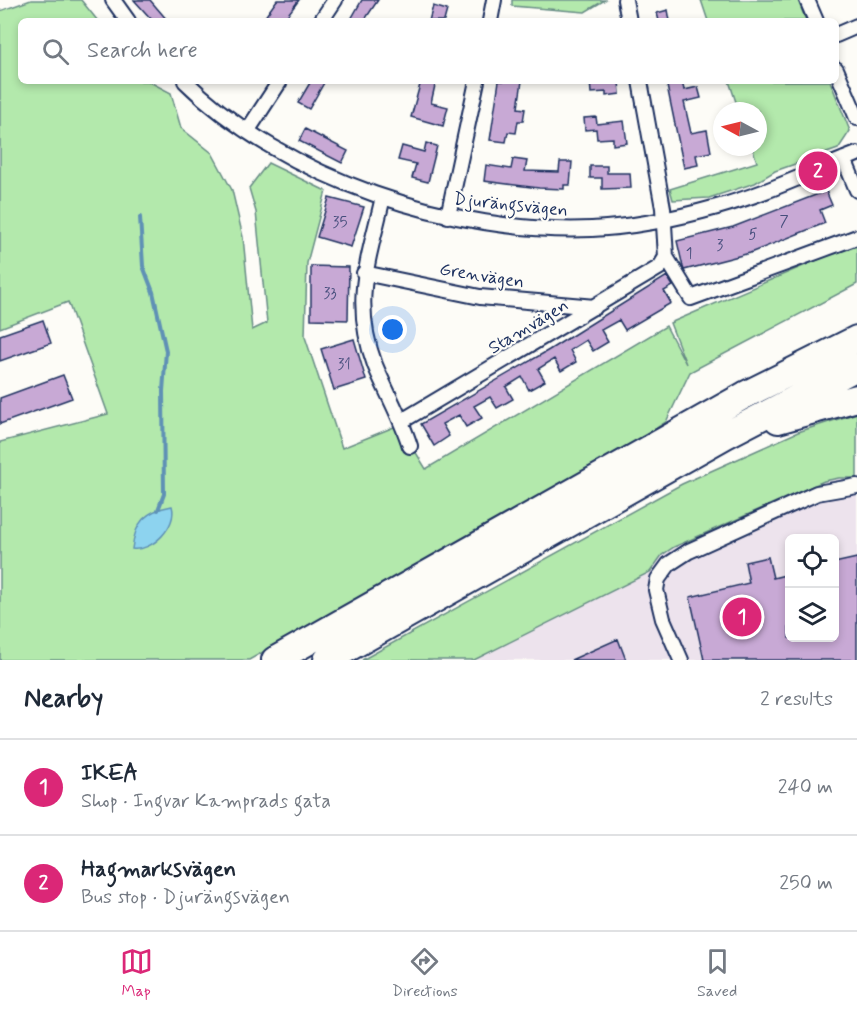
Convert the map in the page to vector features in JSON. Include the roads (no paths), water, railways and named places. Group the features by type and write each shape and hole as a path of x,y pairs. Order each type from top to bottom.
{"highway":[{"path":"275,660 745,395 857,339"},
{"path":"327,660 726,435 857,367"},
{"path":"726,435 857,398"}],"street":[{"path":"113,0 126,18"},
{"path":"323,18 335,0"},
{"path":"491,18 494,0"},
{"path":"625,0 628,18"},
{"path":"807,0 815,18"},
{"path":"839,34 857,26"},
{"path":"839,76 857,118"},
{"name":"Djurängsvägen","path":"189,84 248,130 302,163 383,197 448,216 555,229 593,229 717,207 851,157"},
{"path":"248,130 278,84"},
{"path":"448,216 476,84"},
{"path":"641,84 663,218 666,256 691,298 857,237"},
{"path":"851,157 857,190"},
{"path":"383,197 364,273 365,330 375,364 402,421 410,446"},
{"name":"Stamvägen","path":"402,421 660,267 666,256"},
{"name":"Grenvägen","path":"364,273 480,297 595,307"},
{"path":"681,660 663,619 656,590 658,579 669,564 689,550 817,494 857,486"}],"water":[{"path":"172,506 171,522 162,536 148,546 132,549 133,540 143,519 155,511"}],"waterway":[{"path":"140,217 143,266 153,292 166,351 163,391 164,494 158,510"}],"place":[{"name":"Hagmarksvägen","path":"818,171"},
{"name":"IKEA","path":"742,617"}]}
